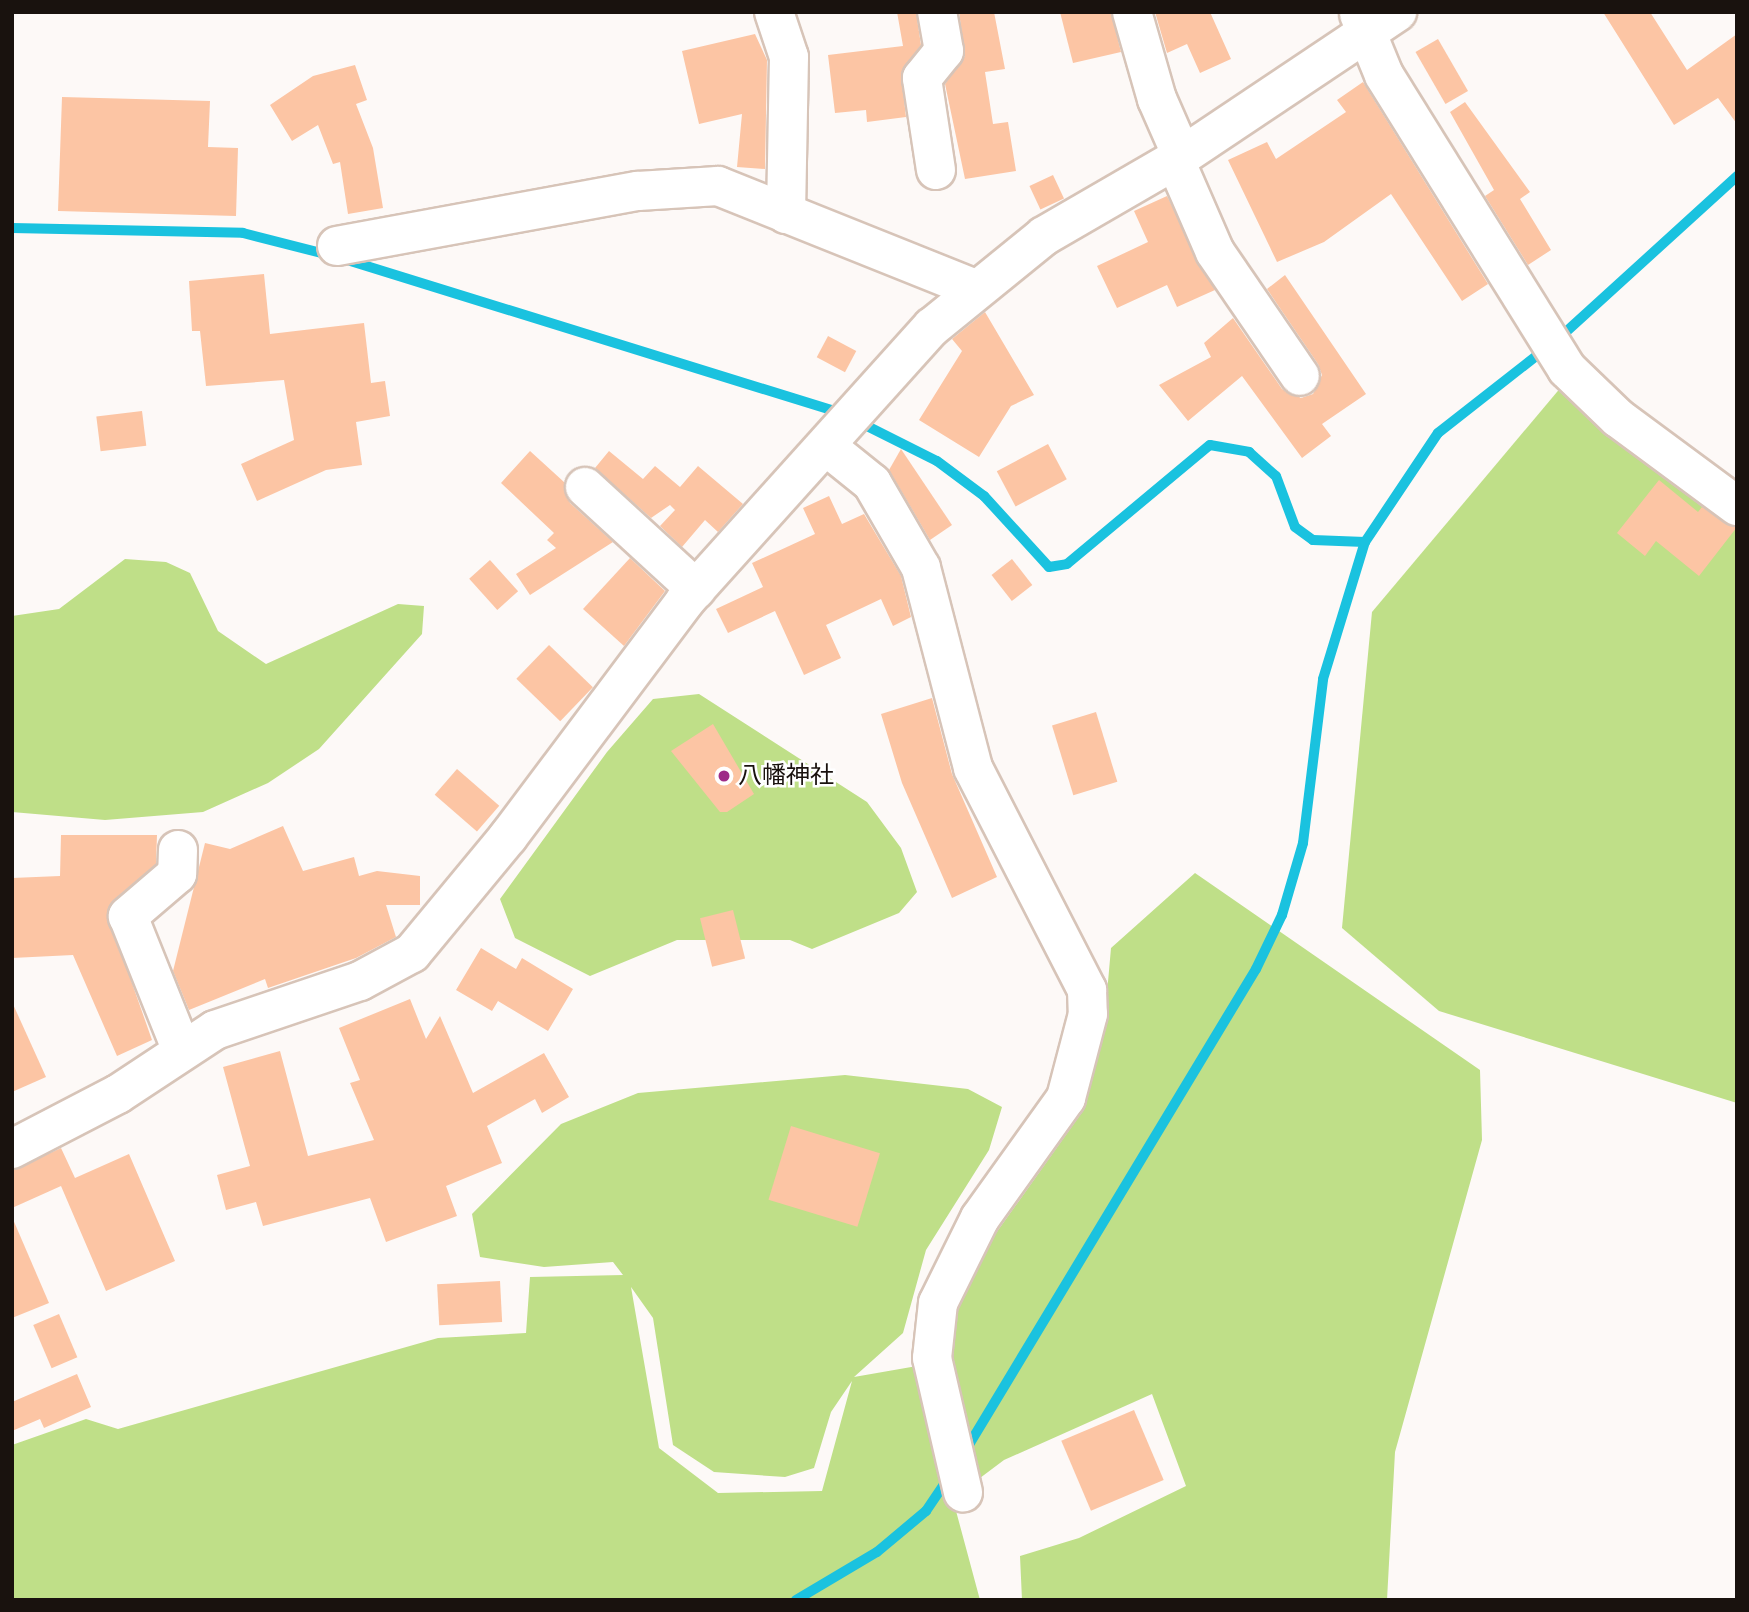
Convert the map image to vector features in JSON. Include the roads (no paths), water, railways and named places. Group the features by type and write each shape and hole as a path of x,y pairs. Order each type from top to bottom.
{"street":[{"path":"774,12 789,57 786,214"},
{"path":"936,170 922,78 944,51 937,12"},
{"path":"1132,12 1157,99 1215,252 1300,376"},
{"path":"12,1149 118,1094 215,1030 360,981 412,953 696,589 843,425 976,289 1044,236 1179,158 1363,25 1397,12"},
{"path":"1363,25 1391,87 1563,364 1618,418 1737,506"},
{"path":"337,246 638,191 718,186 976,289"},
{"path":"843,425 872,483 921,568 974,768 1087,990 1088,1014 1066,1098 980,1218 938,1303 932,1358 949,1441 963,1492"},
{"path":"585,487 696,589"},
{"path":"178,849 177,874 128,916 182,1051"}],"waterway":[{"path":"1557,340 1737,176"},
{"path":"12,228 243,233 329,255"},
{"path":"344,259 844,414"},
{"path":"964,1453 1256,969 1282,915 1303,843 1323,679 1365,542 1438,433 1545,349"},
{"path":"857,421 937,461 984,496 1049,567 1067,564 1210,445 1249,452 1276,476 1295,527 1313,540 1365,542"},
{"path":"796,1600 877,1552 926,1511 949,1477"}],"place":[{"name":"八幡神社","path":"724,776"}]}
